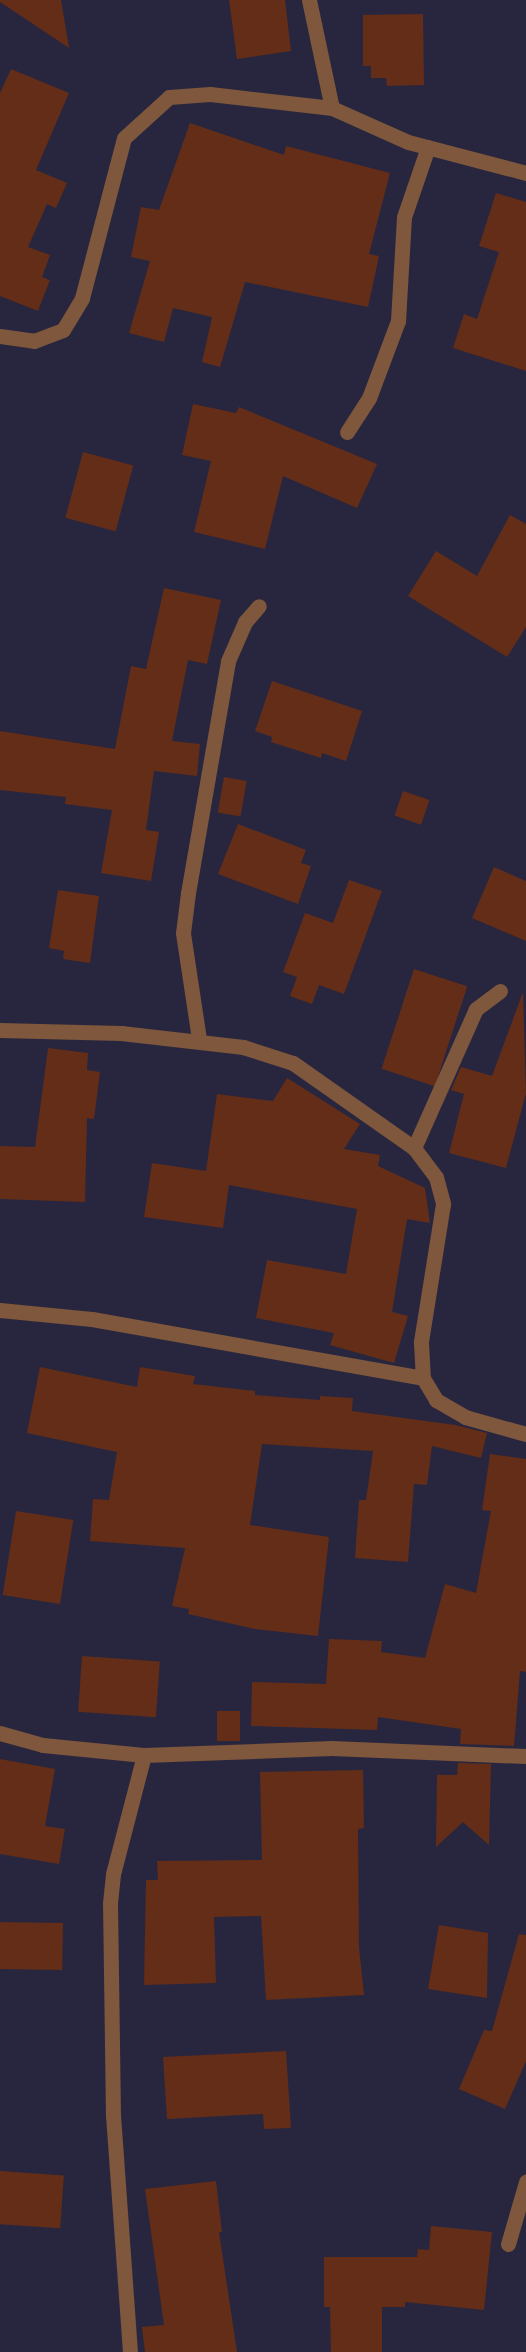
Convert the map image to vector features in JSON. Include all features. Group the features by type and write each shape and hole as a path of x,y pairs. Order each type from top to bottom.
{"street":[{"path":"309,0 332,108"},
{"path":"0,336 34,341 63,330 82,298 124,138 169,97 210,94 332,108 408,142 526,173"},
{"path":"347,432 369,398 398,321 404,217 428,147"},
{"path":"199,1039 183,933 188,893 228,661 245,622 259,606"},
{"path":"414,1148 476,1009 500,991"},
{"path":"0,1030 199,1039 243,1047 293,1063 414,1148 436,1177 443,1204 421,1342 423,1378 436,1400 465,1417 526,1434"},
{"path":"0,1310 92,1319 423,1378"},
{"path":"0,1733 43,1745 144,1755 332,1748 526,1756"},
{"path":"130,2352 113,2116 111,1904 113,1875 144,1755"},
{"path":"508,2244 526,2182"}],"building":[{"path":"0,0 61,0 69,48 0,2"},
{"path":"229,0 285,0 291,51 237,59"},
{"path":"423,14 424,85 387,86 386,78 371,78 371,66 363,66 363,15"},
{"path":"11,69 69,93 36,170 67,183 56,208 47,204 28,247 50,255 42,277 50,280 38,311 0,296 0,93"},
{"path":"190,123 284,155 286,146 390,173 369,254 379,256 368,307 245,282 220,367 202,362 212,317 173,308 164,342 129,333 150,261 131,257 141,207 159,210"},
{"path":"496,193 526,202 526,371 453,348 464,314 477,319 499,252 479,246"},
{"path":"193,404 236,413 239,407 377,464 357,508 283,476 265,549 194,532 211,461 182,455"},
{"path":"83,452 133,465 116,531 65,518"},
{"path":"510,515 526,524 526,627 507,657 408,596 436,551 477,576"},
{"path":"164,588 221,600 207,664 188,660 172,741 200,744 197,776 154,771 146,830 159,832 151,881 101,873 112,810 65,804 66,797 0,790 0,731 115,749 131,666 146,669"},
{"path":"272,681 362,711 346,761 322,753 321,758 271,742 272,737 255,731"},
{"path":"224,777 247,781 240,816 218,812"},
{"path":"403,791 429,800 421,825 395,816"},
{"path":"238,824 306,850 301,863 311,866 298,904 218,874"},
{"path":"494,867 526,881 526,941 472,918"},
{"path":"349,880 382,891 344,994 319,985 312,1004 290,996 297,977 283,972 305,913 333,923"},
{"path":"58,890 99,896 90,963 63,959 64,951 49,948"},
{"path":"414,969 467,986 435,1086 382,1069"},
{"path":"523,992 526,1093 506,1168 449,1153 464,1094 451,1090 461,1067 492,1076"},
{"path":"48,1048 88,1053 87,1070 100,1072 94,1119 87,1118 85,1202 0,1199 0,1146 35,1147"},
{"path":"287,1078 360,1124 344,1149 380,1155 378,1166 425,1188 430,1223 407,1219 392,1312 408,1316 394,1363 330,1345 334,1333 256,1318 267,1260 346,1274 357,1209 229,1185 223,1228 144,1217 152,1163 206,1171 217,1094 273,1101"},
{"path":"40,1367 137,1387 140,1367 195,1376 193,1384 255,1391 255,1395 320,1400 320,1396 353,1398 352,1411 455,1425 487,1433 481,1458 432,1446 427,1485 414,1484 408,1562 355,1558 359,1500 366,1500 373,1451 262,1444 250,1525 329,1537 318,1636 255,1629 188,1614 189,1609 172,1606 185,1548 90,1541 93,1499 109,1500 117,1452 27,1433"},
{"path":"490,1454 526,1459 526,1672 520,1671 514,1746 460,1744 461,1729 378,1717 377,1730 251,1726 252,1682 326,1684 329,1639 382,1641 381,1652 425,1658 445,1584 476,1593 491,1511 482,1510"},
{"path":"16,1511 73,1520 60,1604 3,1595"},
{"path":"82,1656 160,1661 156,1717 78,1712"},
{"path":"217,1711 240,1711 240,1741 217,1741"},
{"path":"0,1759 55,1769 45,1826 65,1829 59,1864 0,1854"},
{"path":"458,1763 491,1764 489,1845 463,1822 436,1847 437,1775 457,1775"},
{"path":"363,1770 364,1828 358,1829 359,1947 364,1995 266,2000 261,1916 214,1917 216,1983 144,1985 146,1880 158,1880 157,1861 262,1860 260,1772"},
{"path":"0,1922 63,1923 62,1970 0,1969"},
{"path":"439,1925 488,1933 487,1998 428,1989"},
{"path":"519,1934 526,1935 526,2061 505,2109 459,2089 484,2030 492,2031"},
{"path":"286,2051 291,2128 264,2129 263,2114 167,2119 163,2057"},
{"path":"0,2171 64,2175 60,2228 0,2224"},
{"path":"216,2181 222,2232 219,2232 237,2352 145,2352 142,2327 164,2325 145,2189"},
{"path":"431,2226 492,2232 484,2310 405,2302 405,2307 382,2307 382,2352 331,2352 330,2307 324,2307 324,2257 417,2257 418,2249 429,2250"}]}
